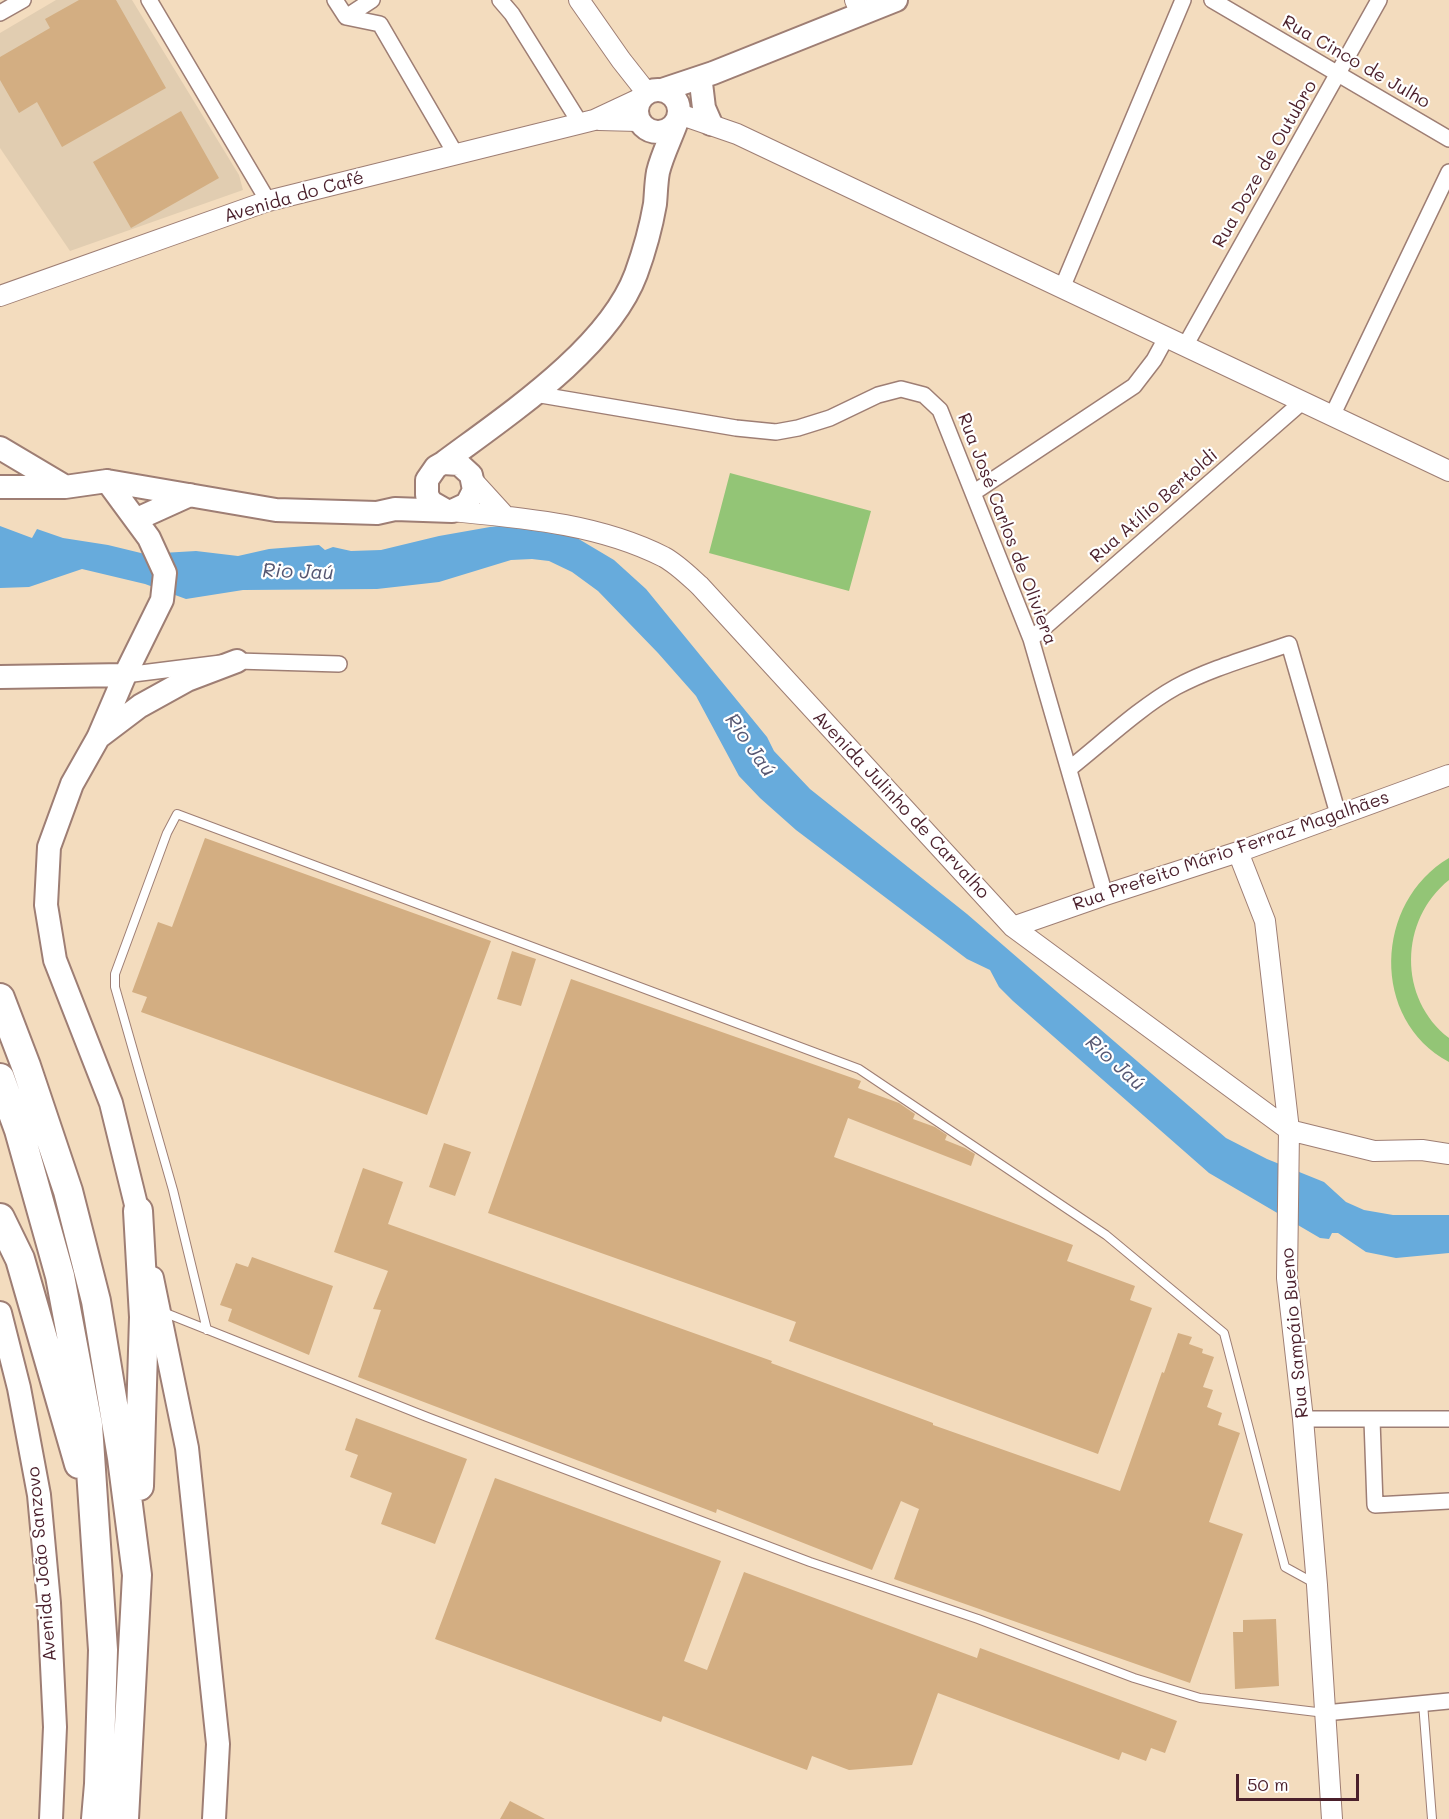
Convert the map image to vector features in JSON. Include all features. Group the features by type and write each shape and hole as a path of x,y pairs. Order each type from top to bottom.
{"highway":[{"path":"0,998 26,1066 68,1191 96,1301 122,1458 137,1575"},
{"path":"0,1078 19,1130 60,1276 88,1425 103,1650 96,1819"},
{"path":"124,1819 137,1575 144,1317 138,1211"},
{"path":"0,1218 20,1258 96,1526"}],"main road":[{"name":"Avenida do Café","path":"663,102 707,78 858,7 896,0"},
{"path":"707,78 704,108 711,124"},
{"path":"658,170 637,105 663,102"},
{"path":"644,126 665,132 663,102"},
{"path":"386,511 536,394 586,346 620,307 635,276 655,204 663,102"},
{"path":"472,478 459,464 436,470 426,488 427,495 431,502 449,510 466,504 471,498 472,478 491,427"},
{"path":"0,448 65,487"},
{"path":"107,480 150,538 165,573 162,600 129,665 98,738 72,784 49,847 46,905 55,960 111,1103 138,1211 187,1448 218,1744 214,1819"},
{"name":"Avenida Julinho de Carvalho","path":"0,487 65,487 107,480 276,510 449,510"},
{"path":"137,519 190,495"},
{"path":"98,738 140,706 159,695 187,680 237,661"},
{"path":"0,677 129,665"},
{"name":"Avenida João Sanzovo","path":"0,1313 19,1388 39,1495 49,1603 55,1727 51,1819"}],"street":[{"path":"0,14 23,0"},
{"path":"149,0 268,201"},
{"path":"336,0 346,17 380,24 455,153"},
{"path":"346,17 372,0"},
{"path":"500,0 587,121"},
{"path":"579,0 663,102 737,134 1332,416 1447,466"},
{"path":"1062,288 1183,0"},
{"name":"Rua Cinco de Julho","path":"1212,0 1449,139"},
{"name":"Rua Doze de Outubro","path":"1185,346 1379,0"},
{"name":"Avenida do Café","path":"0,296 268,201 663,102"},
{"name":"Avenida do Café","path":"587,121 644,126"},
{"path":"1332,416 1449,172"},
{"path":"973,493 1134,386 1154,360 1166,338"},
{"name":"Rua José Carlos de Oliviera","path":"536,394 736,428 776,432 798,429 830,418 878,395 901,389 924,395 940,411 1031,639 1105,895"},
{"name":"Rua Atílio Bertoldi","path":"1031,639 1302,402"},
{"path":"472,478 505,516"},
{"name":"Avenida Julinho de Carvalho","path":"449,510 505,516 606,533 665,558 700,586 1014,927 1289,1130"},
{"path":"1070,769 1131,719 1176,687 1225,666 1289,644 1338,814"},
{"path":"129,665 237,661 339,664"},
{"name":"Rua Prefeito Mário Ferraz Magalhães","path":"1014,927 1238,852 1449,775"},
{"name":"Rua Sampáio Bueno","path":"1238,852 1265,921 1289,1130 1287,1278 1303,1419 1317,1585 1332,1819"},
{"path":"1289,1130 1374,1151 1422,1150 1449,1154"},
{"path":"1303,1419 1449,1419"},
{"path":"1372,1420 1374,1505 1449,1501"},
{"path":"1326,1713 1449,1701"}],"lane":[{"path":"207,1330 173,1190 115,987 115,974 167,833 177,814 859,1069 1106,1235 1224,1333 1285,1567 1317,1585"},
{"path":"159,1311 427,1417 810,1562 978,1619 1134,1678 1200,1698 1326,1713"},
{"path":"1423,1703 1432,1819"}],"shaded area":[{"path":"56,0 132,0 239,175 243,190 70,251 0,148 0,33"}],"green space":[{"path":"730,473 871,511 849,591 709,553"},
{"path":"1449,858 1449,880 1433,897 1421,916 1414,937 1411,959 1413,981 1420,1002 1432,1022 1449,1038 1449,1062 1423,1043 1405,1019 1395,991 1391,961 1395,931 1406,903 1424,878"}],"water":[{"name":"Rio Jaú","path":"528,523 577,538 614,560 646,589 767,737 774,751 810,789 967,914 1226,1138 1267,1159 1324,1182 1346,1202 1364,1210 1393,1215 1449,1215 1449,1253 1396,1258 1366,1252 1338,1233 1332,1233 1329,1239 1320,1238 1209,1173 1013,1001 999,987 990,970 967,959 796,830 760,798 739,776 696,696 658,653 598,591 572,572 549,561 511,560 439,582 377,589 243,590 186,599 145,584 82,569 29,587 0,588 0,526 32,538 37,529 63,538 145,554 196,551 238,556 269,549 319,545 325,550 333,547 351,551 381,550 439,536"}],"building":[{"path":"79,0 116,0 166,88 62,147 37,102 19,113 0,80 0,57 50,28 45,19"},
{"path":"181,111 219,178 131,228 93,162"},
{"path":"205,838 491,941 427,1115 141,1012 147,997 132,992 158,922 172,927"},
{"path":"512,951 536,959 521,1006 497,999"},
{"path":"571,979 861,1081 858,1088 899,1103 915,1114 913,1119 935,1127 947,1135 945,1140 975,1154 971,1166 848,1118 834,1157 1073,1245 1067,1261 1135,1286 1130,1300 1152,1308 1098,1454 789,1341 796,1322 488,1213"},
{"path":"444,1143 471,1152 455,1196 429,1187"},
{"path":"363,1168 403,1182 388,1224 772,1361 771,1363 933,1423 933,1425 1120,1491 1178,1333 1192,1337 1189,1344 1203,1349 1202,1353 1214,1357 1203,1387 1213,1390 1207,1407 1222,1413 1218,1425 1240,1433 1209,1522 1243,1534 1190,1683 894,1579 919,1509 901,1501 872,1570 717,1509 716,1513 358,1377 381,1310 373,1309 388,1271 334,1252"},
{"path":"252,1257 333,1286 309,1355 228,1321 232,1309 220,1305 236,1263 248,1267"},
{"path":"356,1418 467,1459 435,1544 381,1524 392,1493 350,1477 358,1455 345,1450"},
{"path":"495,1478 721,1561 684,1661 707,1670 744,1572 977,1658 980,1648 1177,1721 1165,1753 1151,1748 1146,1761 1122,1752 1119,1760 938,1693 912,1765 849,1770 812,1756 807,1770 663,1716 661,1722 435,1639"},
{"path":"1276,1619 1279,1686 1235,1689 1233,1632 1243,1632 1243,1620"},
{"path":"510,1801 545,1819 500,1819"}]}
